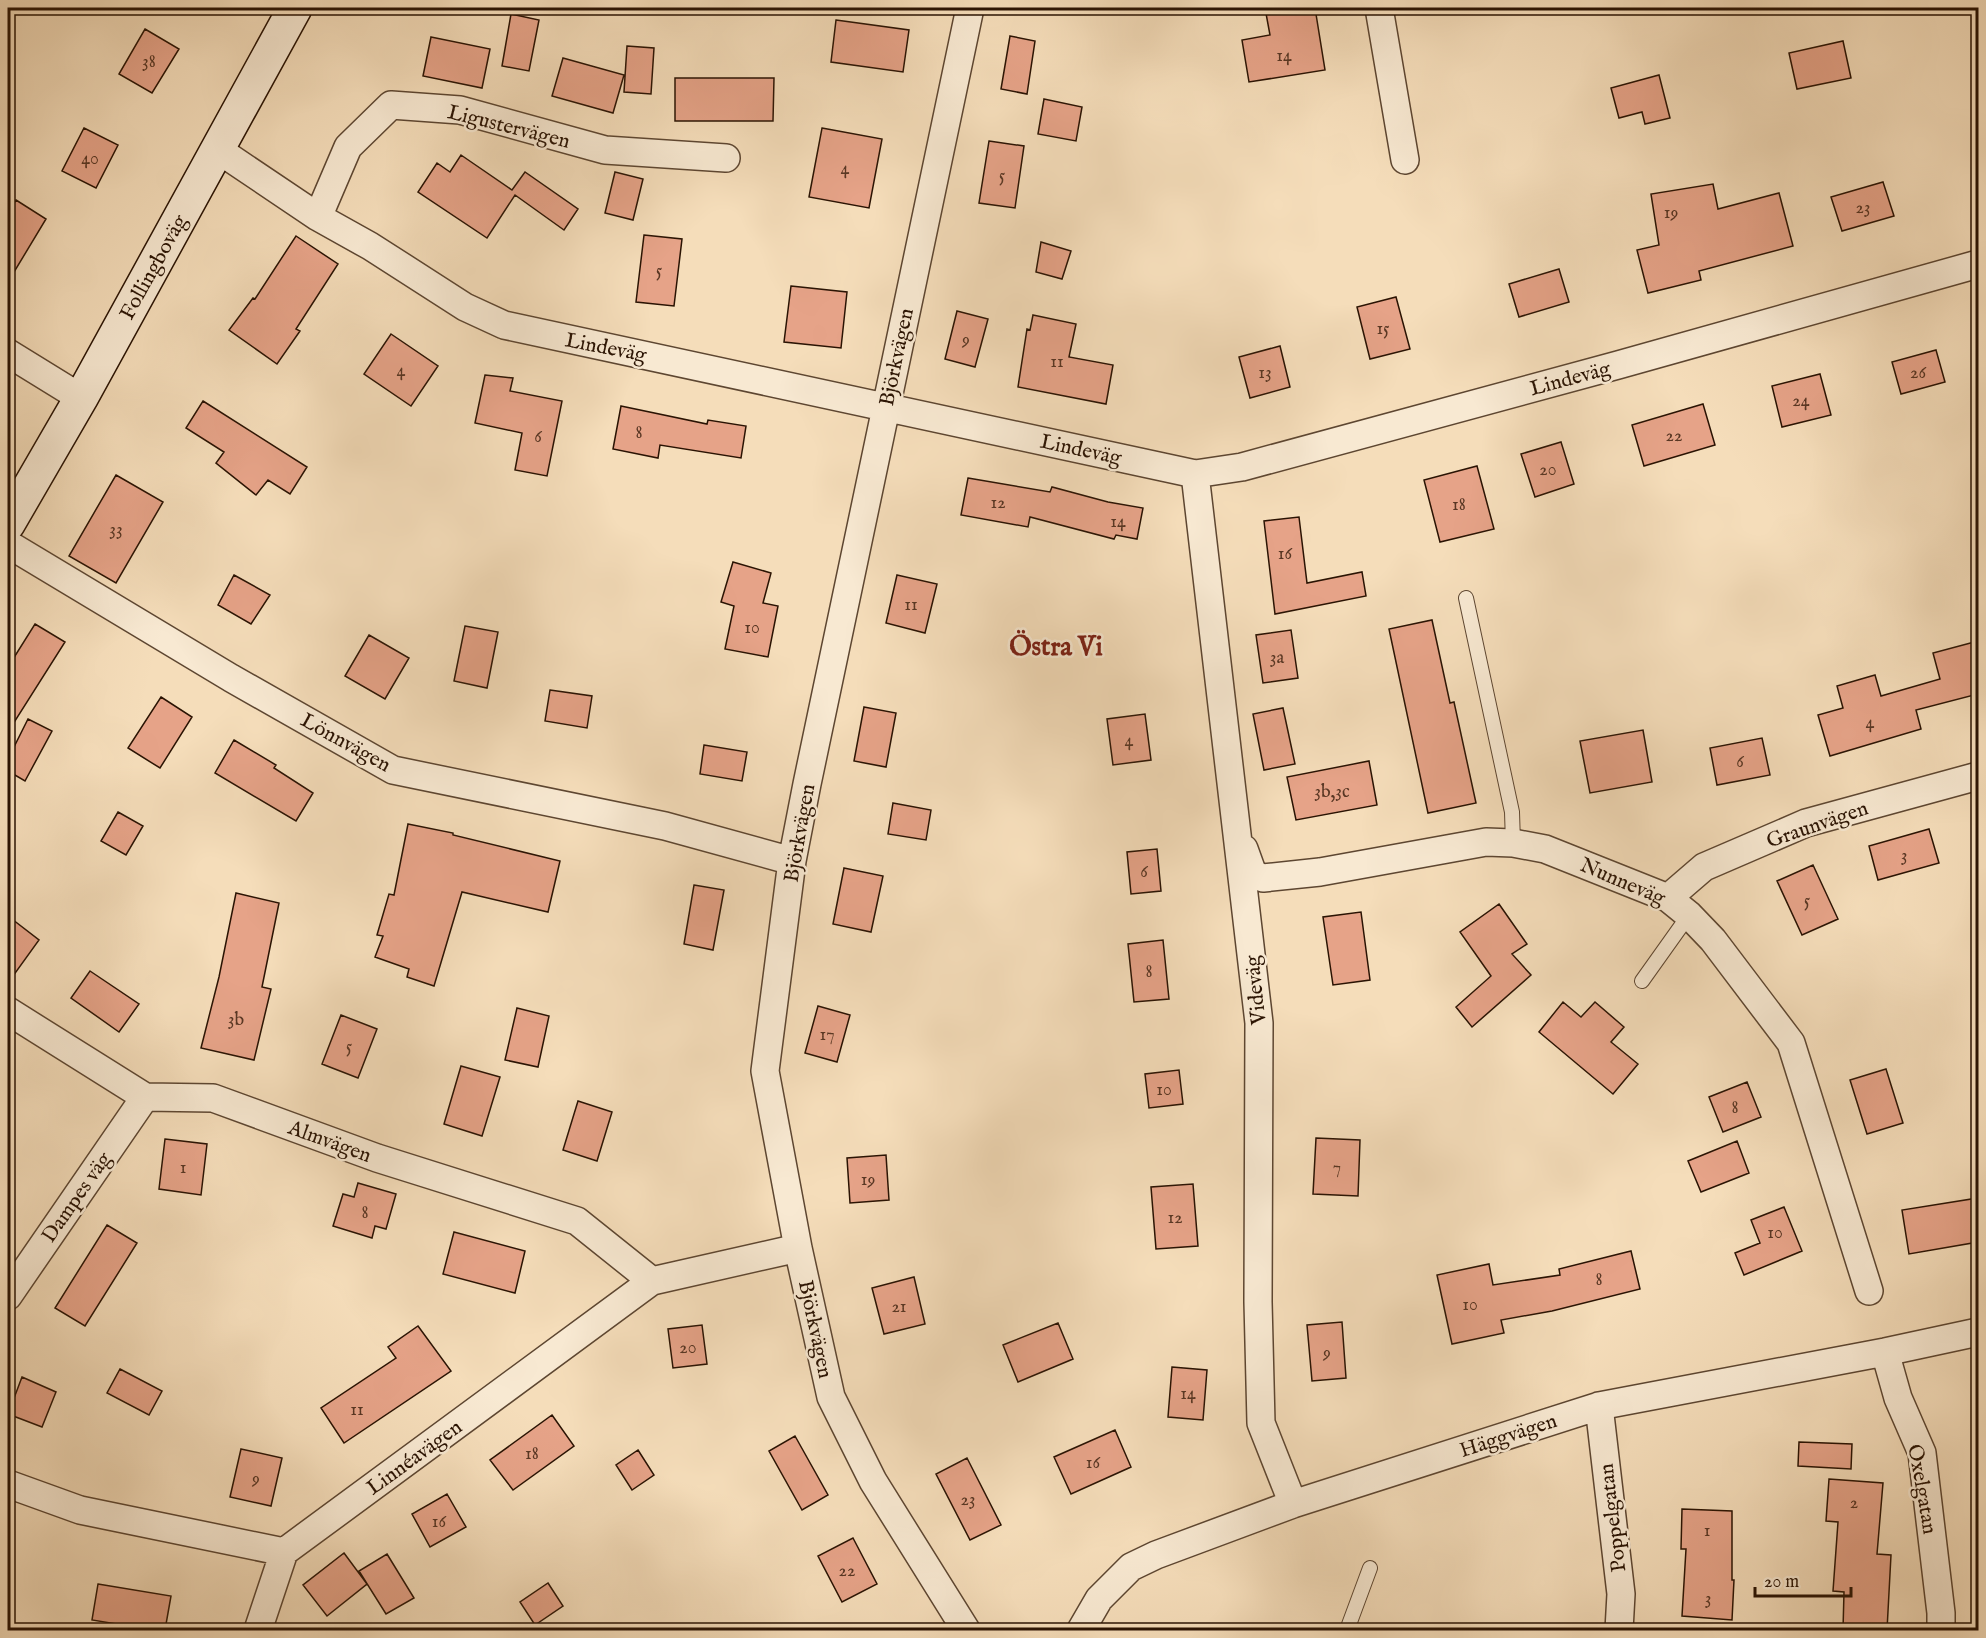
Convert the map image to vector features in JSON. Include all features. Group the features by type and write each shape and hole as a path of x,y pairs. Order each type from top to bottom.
{"main road":[{"name":"Follingboväg","path":"8,524 81,398 296,8"}],"street":[{"name":"Björkvägen","path":"966,1630 873,1481 831,1397 798,1248 765,1071 792,861 970,8"},
{"path":"1379,8 1405,160"},
{"name":"Ligustervägen","path":"318,217 348,147 391,105 460,110 605,150 726,158"},
{"name":"Lindeväg","path":"218,149 318,217 370,246 465,307 504,325 1195,474 1253,464 1978,264"},
{"path":"8,353 81,398"},
{"name":"Videväg","path":"1195,474 1260,1023 1258,1302 1261,1424 1293,1504"},
{"name":"Lönnvägen","path":"8,544 231,678 393,770 664,826 792,861"},
{"name":"Graunvägen","path":"1668,898 1704,867 1806,823 1978,776"},
{"name":"Nunneväg","path":"1237,831 1253,874 1263,878 1320,872 1486,842 1513,843 1545,849 1668,898 1689,915 1713,940 1791,1043 1869,1291"},
{"path":"8,1011 145,1097"},
{"name":"Almvägen","path":"145,1097 213,1098 377,1158 578,1221 652,1281"},
{"name":"Dampes väg","path":"8,1296 145,1097"},
{"name":"Linnéavägen","path":"284,1552 652,1281 798,1248"},
{"name":"Häggvägen","path":"1081,1630 1099,1599 1131,1567 1156,1555 1293,1504 1599,1406 1885,1352 1978,1332"},
{"name":"Oxelgatan","path":"1885,1352 1898,1398 1922,1453 1941,1613 1941,1630"},
{"name":"Poppelgatan","path":"1599,1406 1621,1594 1619,1630"},
{"path":"8,1484 80,1510 284,1552 258,1630"}],"lane":[{"path":"1466,598 1512,812 1513,843"},
{"path":"1642,981 1689,915"},
{"path":"1347,1630 1370,1568"}],"building":[{"path":"1265,8 1315,8 1325,70 1249,82 1242,40 1270,35"},
{"path":"511,14 539,20 529,71 502,66"},
{"path":"836,20 909,30 903,72 831,62"},
{"path":"145,29 179,49 152,93 119,74"},
{"path":"1010,36 1035,41 1027,94 1001,89"},
{"path":"431,37 490,49 482,88 423,76"},
{"path":"1843,41 1851,78 1797,89 1789,53"},
{"path":"627,46 654,48 651,94 624,92"},
{"path":"563,58 624,75 613,113 552,96"},
{"path":"1659,75 1670,118 1645,124 1642,112 1619,118 1611,88"},
{"path":"675,78 774,78 773,121 675,121"},
{"path":"1044,99 1082,107 1076,141 1038,134"},
{"path":"84,128 118,145 96,188 62,171"},
{"path":"822,128 882,139 869,208 809,197"},
{"path":"989,141 1024,146 1015,208 979,203"},
{"path":"461,155 512,190 525,172 578,209 564,230 515,195 487,238 418,192 437,163 450,172"},
{"path":"615,172 643,179 633,220 605,213"},
{"path":"1883,182 1894,216 1842,231 1831,197"},
{"path":"1713,184 1718,209 1779,193 1793,246 1699,271 1701,280 1648,293 1637,250 1659,245 1651,194"},
{"path":"16,200 46,219 8,282 8,214"},
{"path":"644,235 682,239 674,306 636,302"},
{"path":"296,236 338,264 296,329 300,331 277,364 229,330 253,298 255,299"},
{"path":"1041,242 1071,251 1062,279 1036,272"},
{"path":"1559,269 1569,302 1519,317 1509,284"},
{"path":"791,286 847,292 841,348 784,342"},
{"path":"1396,297 1410,349 1370,359 1357,307"},
{"path":"957,311 988,319 975,367 945,359"},
{"path":"1033,315 1076,324 1069,357 1113,365 1106,404 1018,387 1027,329 1030,330"},
{"path":"391,334 438,366 411,406 364,374"},
{"path":"1280,346 1290,387 1250,398 1239,357"},
{"path":"1936,350 1945,382 1901,394 1892,362"},
{"path":"1820,374 1831,415 1782,427 1772,386"},
{"path":"485,375 513,378 510,391 562,401 547,476 515,470 522,433 475,423"},
{"path":"203,401 307,467 290,494 268,480 256,495 216,463 224,452 186,428"},
{"path":"1703,404 1715,445 1644,466 1632,425"},
{"path":"621,406 707,424 708,420 746,426 741,458 660,445 658,458 613,449"},
{"path":"1561,442 1574,484 1535,497 1521,454"},
{"path":"1477,466 1494,529 1440,542 1424,480"},
{"path":"116,475 163,502 116,583 69,556"},
{"path":"968,478 1050,492 1052,487 1108,502 1143,508 1137,539 1116,535 1114,539 1030,517 1028,527 961,515"},
{"path":"1299,517 1307,583 1362,572 1366,596 1275,614 1264,521"},
{"path":"733,562 771,573 763,603 778,606 768,657 725,649 734,606 721,602"},
{"path":"234,575 270,595 251,624 218,605"},
{"path":"897,575 937,584 925,633 886,623"},
{"path":"1432,620 1450,703 1454,702 1476,803 1428,813 1389,629"},
{"path":"35,624 65,642 8,732 8,667"},
{"path":"465,626 498,632 487,688 454,681"},
{"path":"1291,630 1298,678 1263,683 1256,635"},
{"path":"369,635 409,658 385,699 345,676"},
{"path":"1978,641 1978,694 1916,710 1921,729 1830,756 1818,715 1843,708 1837,686 1875,675 1881,696 1940,679 1933,653"},
{"path":"550,690 592,696 587,728 545,721"},
{"path":"161,697 192,717 160,768 128,748"},
{"path":"864,707 896,713 886,767 854,761"},
{"path":"1283,708 1295,764 1264,770 1253,714"},
{"path":"1145,714 1151,760 1113,765 1107,719"},
{"path":"28,719 52,731 25,781 8,771 8,759"},
{"path":"1643,730 1652,782 1590,793 1580,741"},
{"path":"1762,738 1770,775 1717,785 1710,748"},
{"path":"234,740 276,765 274,768 313,793 296,821 215,773"},
{"path":"704,745 747,752 742,781 700,774"},
{"path":"1369,761 1377,805 1296,820 1287,777"},
{"path":"893,803 931,810 926,840 888,834"},
{"path":"118,812 143,826 126,855 101,841"},
{"path":"408,824 453,833 453,835 560,861 548,912 462,892 434,986 407,977 409,969 375,957 383,936 377,935 389,894 394,895"},
{"path":"1929,829 1939,863 1878,880 1869,846"},
{"path":"1157,849 1161,891 1131,894 1127,852"},
{"path":"1813,865 1838,919 1802,935 1777,881"},
{"path":"844,868 883,876 871,932 833,924"},
{"path":"694,885 724,890 713,950 684,944"},
{"path":"236,893 279,903 262,987 271,989 254,1060 201,1048 219,977"},
{"path":"1499,904 1527,944 1512,954 1531,975 1472,1027 1456,1007 1491,976 1460,932"},
{"path":"1361,912 1370,980 1333,985 1323,917"},
{"path":"8,916 39,940 8,983"},
{"path":"1163,940 1169,999 1134,1002 1128,944"},
{"path":"90,971 139,1004 119,1032 71,998"},
{"path":"1563,1002 1581,1017 1595,1002 1624,1027 1611,1042 1638,1064 1613,1094 1539,1032"},
{"path":"818,1006 850,1015 837,1062 805,1053"},
{"path":"517,1008 549,1016 538,1067 505,1060"},
{"path":"341,1015 377,1029 358,1078 322,1064"},
{"path":"461,1066 500,1077 482,1136 444,1124"},
{"path":"1886,1069 1903,1123 1867,1134 1850,1080"},
{"path":"1179,1070 1183,1104 1149,1108 1145,1074"},
{"path":"1747,1082 1761,1117 1723,1132 1709,1097"},
{"path":"578,1101 612,1112 597,1161 563,1150"},
{"path":"1316,1138 1360,1140 1358,1196 1313,1194"},
{"path":"165,1139 207,1144 201,1195 159,1189"},
{"path":"1737,1141 1749,1173 1701,1192 1688,1161"},
{"path":"886,1155 889,1200 850,1203 847,1158"},
{"path":"358,1183 396,1194 386,1229 375,1226 372,1238 333,1226 343,1194 354,1197"},
{"path":"1193,1184 1198,1246 1156,1249 1151,1187"},
{"path":"1978,1198 1978,1242 1909,1254 1902,1210"},
{"path":"1784,1207 1802,1251 1744,1275 1735,1253 1760,1243 1751,1220"},
{"path":"107,1225 137,1243 85,1326 55,1308"},
{"path":"454,1232 525,1251 515,1293 443,1274"},
{"path":"1631,1251 1640,1289 1552,1311 1501,1320 1504,1333 1452,1344 1437,1275 1489,1264 1493,1285 1560,1275 1559,1269"},
{"path":"914,1277 925,1324 884,1334 872,1288"},
{"path":"1342,1322 1346,1378 1312,1381 1307,1325"},
{"path":"1058,1323 1073,1359 1018,1382 1003,1345"},
{"path":"702,1325 707,1364 673,1368 668,1329"},
{"path":"418,1326 451,1371 344,1443 321,1408 396,1358 388,1347"},
{"path":"1172,1367 1207,1370 1203,1420 1168,1417"},
{"path":"120,1369 162,1391 149,1415 107,1393"},
{"path":"22,1377 56,1392 42,1427 8,1414"},
{"path":"552,1415 574,1446 513,1490 490,1460"},
{"path":"1115,1430 1131,1467 1071,1494 1054,1457"},
{"path":"795,1436 828,1495 802,1510 769,1451"},
{"path":"1799,1442 1852,1444 1851,1469 1798,1466"},
{"path":"241,1449 282,1458 271,1506 230,1497"},
{"path":"638,1450 654,1475 632,1490 616,1465"},
{"path":"967,1458 1001,1525 970,1540 936,1474"},
{"path":"1829,1479 1883,1483 1877,1554 1891,1555 1887,1630 1843,1630 1844,1592 1833,1591 1838,1522 1826,1521"},
{"path":"447,1494 466,1527 430,1547 412,1514"},
{"path":"1682,1509 1732,1511 1732,1580 1734,1580 1732,1620 1682,1616 1686,1549 1681,1549"},
{"path":"853,1538 877,1584 842,1602 818,1556"},
{"path":"344,1553 367,1584 327,1616 303,1585"},
{"path":"387,1554 414,1598 386,1614 359,1571"},
{"path":"548,1583 563,1606 535,1625 520,1602"},
{"path":"98,1584 171,1596 165,1630 92,1620"}],"district":[{"name":"Östra Vi","path":"1056,646"}]}
